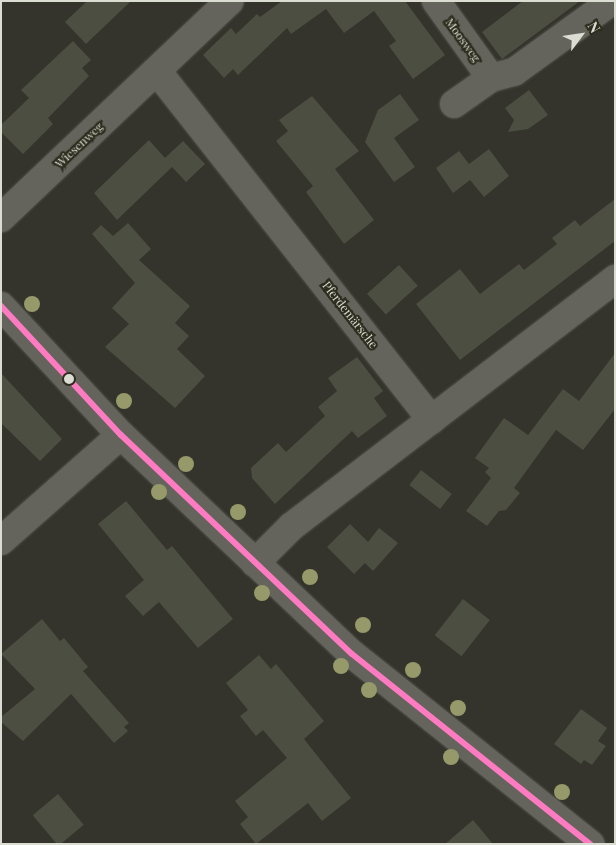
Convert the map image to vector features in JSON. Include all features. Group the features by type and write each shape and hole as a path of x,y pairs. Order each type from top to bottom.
{"street":[{"name":"Wiesenweg","path":"1,218 230,1"},
{"name":"Moosweg","path":"436,1 491,78"},
{"path":"454,104 491,78 514,72 608,4"},
{"name":"Pferdemärsche","path":"157,71 432,420"},
{"path":"254,563 292,526 615,279"},
{"path":"1,306 121,435 254,563 358,659 590,844"},
{"path":"1,541 121,435"}],"building":[{"path":"87,1 131,1 86,44 65,22"},
{"path":"282,1 405,1 445,55 413,79 389,46 396,41 374,11 344,33 326,9 291,34 287,28 238,75 233,69 224,78 203,55 231,28 236,34 257,14 260,17"},
{"path":"523,1 580,1 502,59 482,32"},
{"path":"73,41 91,60 82,68 89,76 48,118 53,124 23,154 1,132 1,125 29,98 21,90"},
{"path":"529,90 548,115 528,129 508,132 514,120 505,108"},
{"path":"400,94 419,120 394,138 415,167 394,182 365,142 378,110"},
{"path":"312,96 359,151 335,169 374,220 344,244 306,192 313,186 276,141 288,131 279,120"},
{"path":"149,140 165,158 183,141 205,164 186,182 172,167 117,220 94,193"},
{"path":"489,149 509,176 484,197 470,180 453,193 436,168 459,151 469,164"},
{"path":"615,199 615,241 460,360 416,304 460,269 480,294 519,264 524,270 557,244 552,238 575,220 580,226"},
{"path":"128,223 151,249 139,260 190,306 175,323 189,336 177,349 205,376 175,408 105,347 129,324 112,308 135,283 92,234 101,225 113,236"},
{"path":"399,265 418,286 386,315 367,294"},
{"path":"615,353 615,409 583,450 556,430 514,488 520,493 506,510 499,511 487,526 466,511 491,478 485,472 489,468 475,458 504,418 528,435 563,389 579,401"},
{"path":"357,357 383,391 374,398 387,416 358,438 352,431 275,504 252,478 251,468 278,443 286,452 325,416 318,407 337,391 328,378"},
{"path":"1,373 62,439 40,461 1,423"},
{"path":"421,470 452,494 440,509 409,485"},
{"path":"126,501 167,550 172,546 233,619 198,648 159,602 143,616 125,596 144,580 98,524"},
{"path":"350,524 368,542 379,528 398,543 373,571 365,563 354,574 327,547"},
{"path":"463,599 490,620 461,656 435,635"},
{"path":"42,619 60,641 64,638 88,667 83,671 129,723 124,727 128,731 114,743 71,694 23,741 1,722 1,717 35,689 1,654"},
{"path":"259,655 271,669 276,664 324,721 304,739 351,798 322,821 308,803 256,844 240,824 248,817 235,801 287,758 263,730 256,736 240,716 248,710 226,683"},
{"path":"581,709 607,728 598,741 606,746 592,765 584,760 581,764 554,744"},
{"path":"58,794 84,825 61,844 57,844 33,815"},
{"path":"473,820 493,844 445,844"}],"transit line":[{"path":"1,306 121,435 352,654 590,844"}]}
